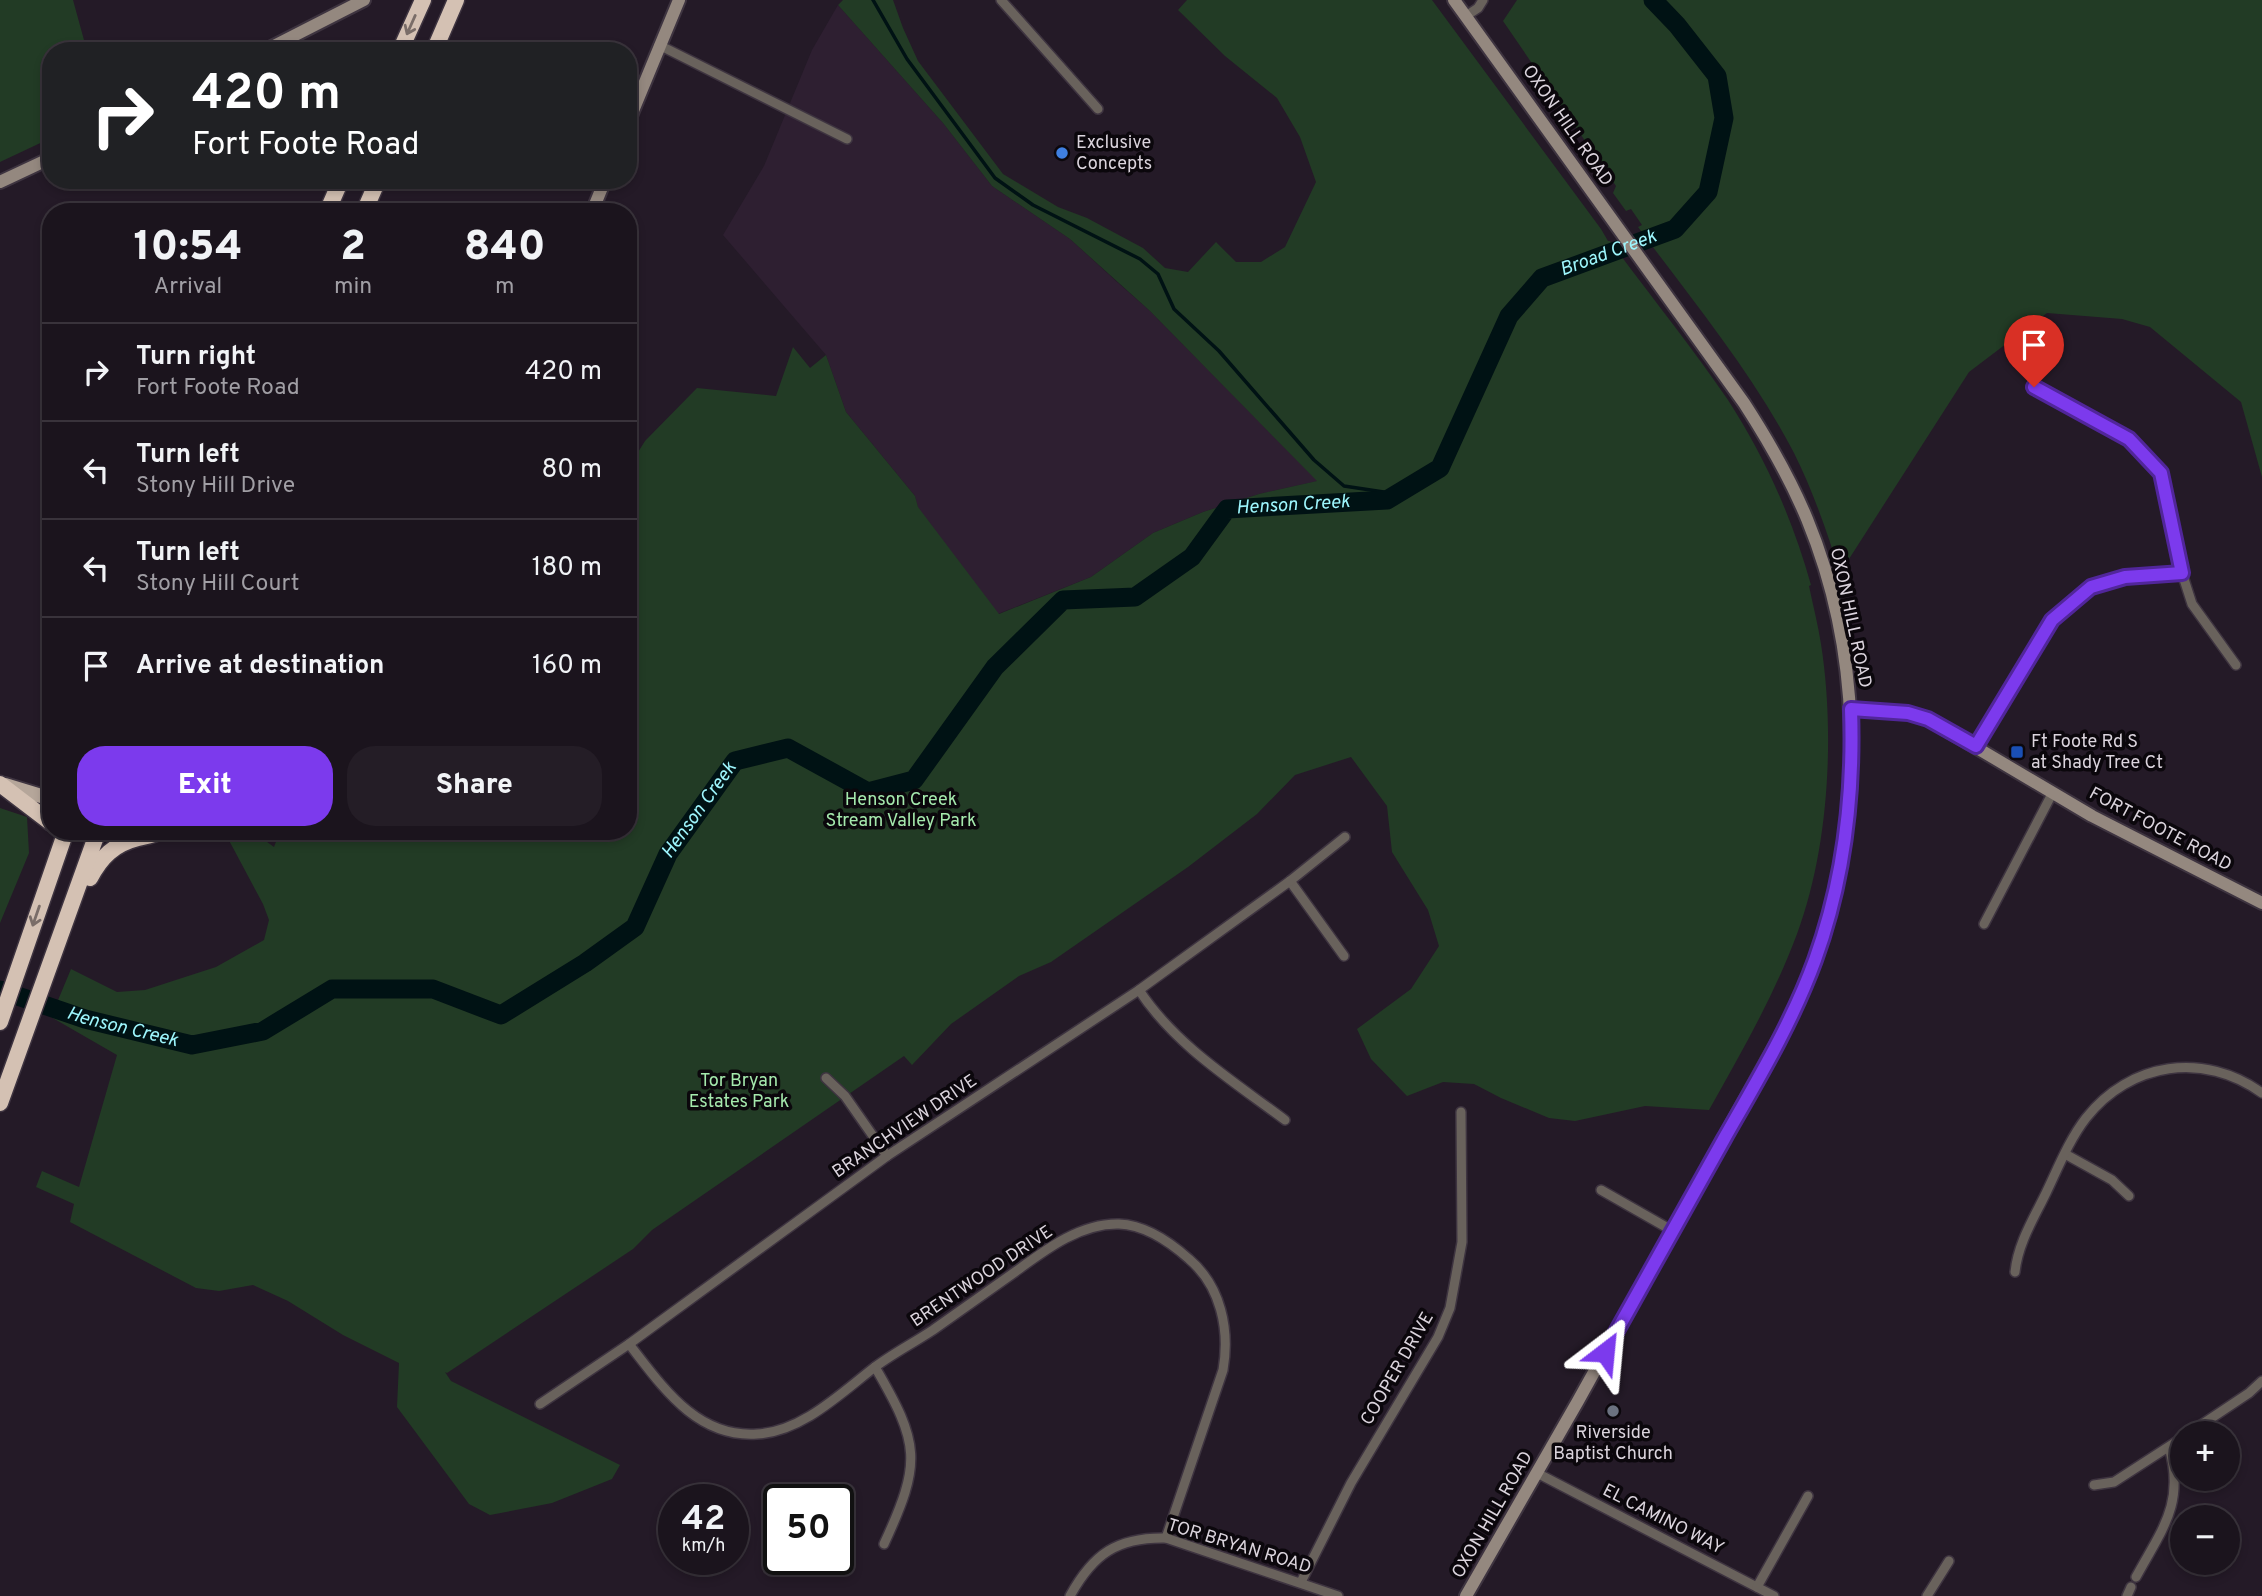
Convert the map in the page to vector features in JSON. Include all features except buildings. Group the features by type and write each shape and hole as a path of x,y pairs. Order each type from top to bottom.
{"highway":[{"path":"404,42 423,0"},
{"path":"438,42 456,0"},
{"path":"0,784 42,816"},
{"path":"56,840 57,855"},
{"path":"2,1017 63,840"},
{"path":"0,1104 95,840"},
{"path":"67,916 106,853 121,844 136,840"}],"main road":[{"path":"282,42 364,0"},
{"path":"637,100 679,0"},
{"name":"OXON HILL ROAD","path":"1454,0 1744,403 1778,458 1796,493 1822,559 1844,654 1852,739 1845,839 1836,886 1814,962 1772,1054 1466,1596"},
{"path":"0,183 42,162"},
{"name":"FORT FOOTE ROAD","path":"1851,709 1908,713 1928,719 2092,816 2262,903"},
{"path":"0,784 42,796"}],"street":[{"path":"1002,0 1098,109"},
{"path":"1466,16 1478,8 1483,0"},
{"path":"659,45 847,139"},
{"path":"2034,387 2129,439 2161,473 2182,573 2192,604 2236,665"},
{"path":"1976,746 2052,620 2091,587 2125,577 2182,573"},
{"path":"1984,924 2053,792"},
{"name":"BRANCHVIEW DRIVE","path":"540,1404 629,1344 887,1156 1139,989 1290,881 1345,837"},
{"path":"1290,881 1344,956"},
{"path":"1139,989 1149,1005 1174,1033 1211,1065 1285,1120"},
{"path":"2015,1272 2024,1238 2077,1130 2112,1091 2150,1073 2184,1067 2206,1069 2240,1080 2262,1093"},
{"path":"826,1078 845,1096 887,1156"},
{"name":"COOPER DRIVE","path":"1301,1582 1351,1483 1438,1337 1448,1314 1462,1242 1461,1112"},
{"path":"2065,1154 2112,1180 2129,1196"},
{"path":"1601,1190 1673,1231"},
{"name":"BRENTWOOD DRIVE","path":"629,1344 674,1399 707,1424 744,1434 780,1431 817,1411 875,1367 1047,1249 1080,1231 1118,1224 1136,1226 1156,1235 1192,1261 1207,1279 1225,1325 1226,1350 1217,1390 1166,1538"},
{"path":"875,1367 906,1424 912,1445 912,1466 907,1486 884,1544"},
{"path":"2207,1421 2262,1381"},
{"path":"2094,1485 2114,1482 2169,1447 2175,1473 2174,1500 2136,1577"},
{"name":"EL CAMINO WAY","path":"1537,1473 1774,1596"},
{"path":"1757,1587 1808,1496"},
{"name":"TOR BRYAN ROAD","path":"1070,1596 1086,1570 1108,1549 1135,1539 1166,1538 1338,1596"},
{"path":"1927,1596 1949,1561"}],"shaded area":[{"path":"838,5 943,123 992,186 1070,239 1150,311 1318,481 1259,494 1203,512 1153,533 1091,577 990,617 929,555 915,496 846,412 826,355 723,235 764,166 812,50"}],"green space":[{"path":"0,0 73,0 85,42 42,42 42,142 0,162"},
{"path":"843,0 893,0 918,61 1003,174 1058,207 1087,218 1143,248 1165,268 1188,272 1216,242 1236,262 1261,262 1285,247 1316,182 1300,137 1277,98 1225,56 1178,10 1187,0 1432,0 1608,241 1714,380 1754,444 1777,490 1811,585 1809,586 1820,637 1828,715 1822,828 1808,901 1778,980 1709,1110 1645,1106 1575,1121 1549,1118 1474,1084 1443,1082 1407,1096 1371,1059 1357,1029 1411,989 1439,946 1428,910 1392,852 1387,806 1351,757 1295,775 1257,814 1188,867 1051,962 1019,976 951,1024 912,1065 904,1056 652,1230 633,1249 445,1372 451,1381 620,1465 612,1479 552,1503 490,1515 469,1504 397,1407 399,1363 343,1335 288,1301 253,1285 219,1291 196,1288 70,1222 74,1204 36,1187 42,1171 79,1187 117,1055 51,1017 71,969 117,992 145,990 216,967 264,940 269,920 229,840 264,840 274,847 277,840 637,840 637,454 645,441 697,388 776,396 793,347 810,368 826,355 846,412 915,496 918,507 999,614 1091,577 1153,533 1203,512 1259,494 1317,481 1150,311 1070,239 992,186 943,123 838,5"},
{"path":"1517,0 2262,0 2262,477 2241,402 2150,327 2122,319 2047,313 1969,372 1840,573 1807,482 1777,423 1720,337 1638,227 1642,225 1631,209 1626,211 1613,193 1616,186 1503,21"},
{"path":"0,808 27,817 29,853 0,923"}],"waterway":[{"path":"873,0 907,59 995,178 1033,205 1140,259 1158,274 1174,309 1219,351 1314,460 1344,486 1397,494"},
{"name":"Henson Creek","path":"0,990 85,1019 192,1045 263,1031 332,989 433,989 501,1015 585,963 635,927 668,854 735,761 788,748 868,792 914,780 995,667 1063,600 1135,597 1192,557 1227,509 1387,500 1440,468 1509,316 1542,278 1675,229 1708,192 1724,118 1717,76 1677,25 1653,0"}],"place":[{"name":"Exclusive Concepts","path":"1062,153"},
{"name":"Ft Foote Rd S at Shady Tree Ct","path":"2017,752"},
{"name":"Riverside Baptist Church","path":"1613,1411"}],"route":[{"path":"1605,1352 1772,1054 1814,962 1836,886 1845,839 1850,792 1851,709 1908,713 1928,719 1976,746 2052,620 2091,587 2125,577 2182,573 2161,473 2129,439 2034,387"}],"water label":[{"name":"Broad Creek","path":"1609,253"}],"park label":[{"name":"Henson Creek Stream Valley Park","path":"901,810"},
{"name":"Tor Bryan Estates Park","path":"739,1091"}]}
